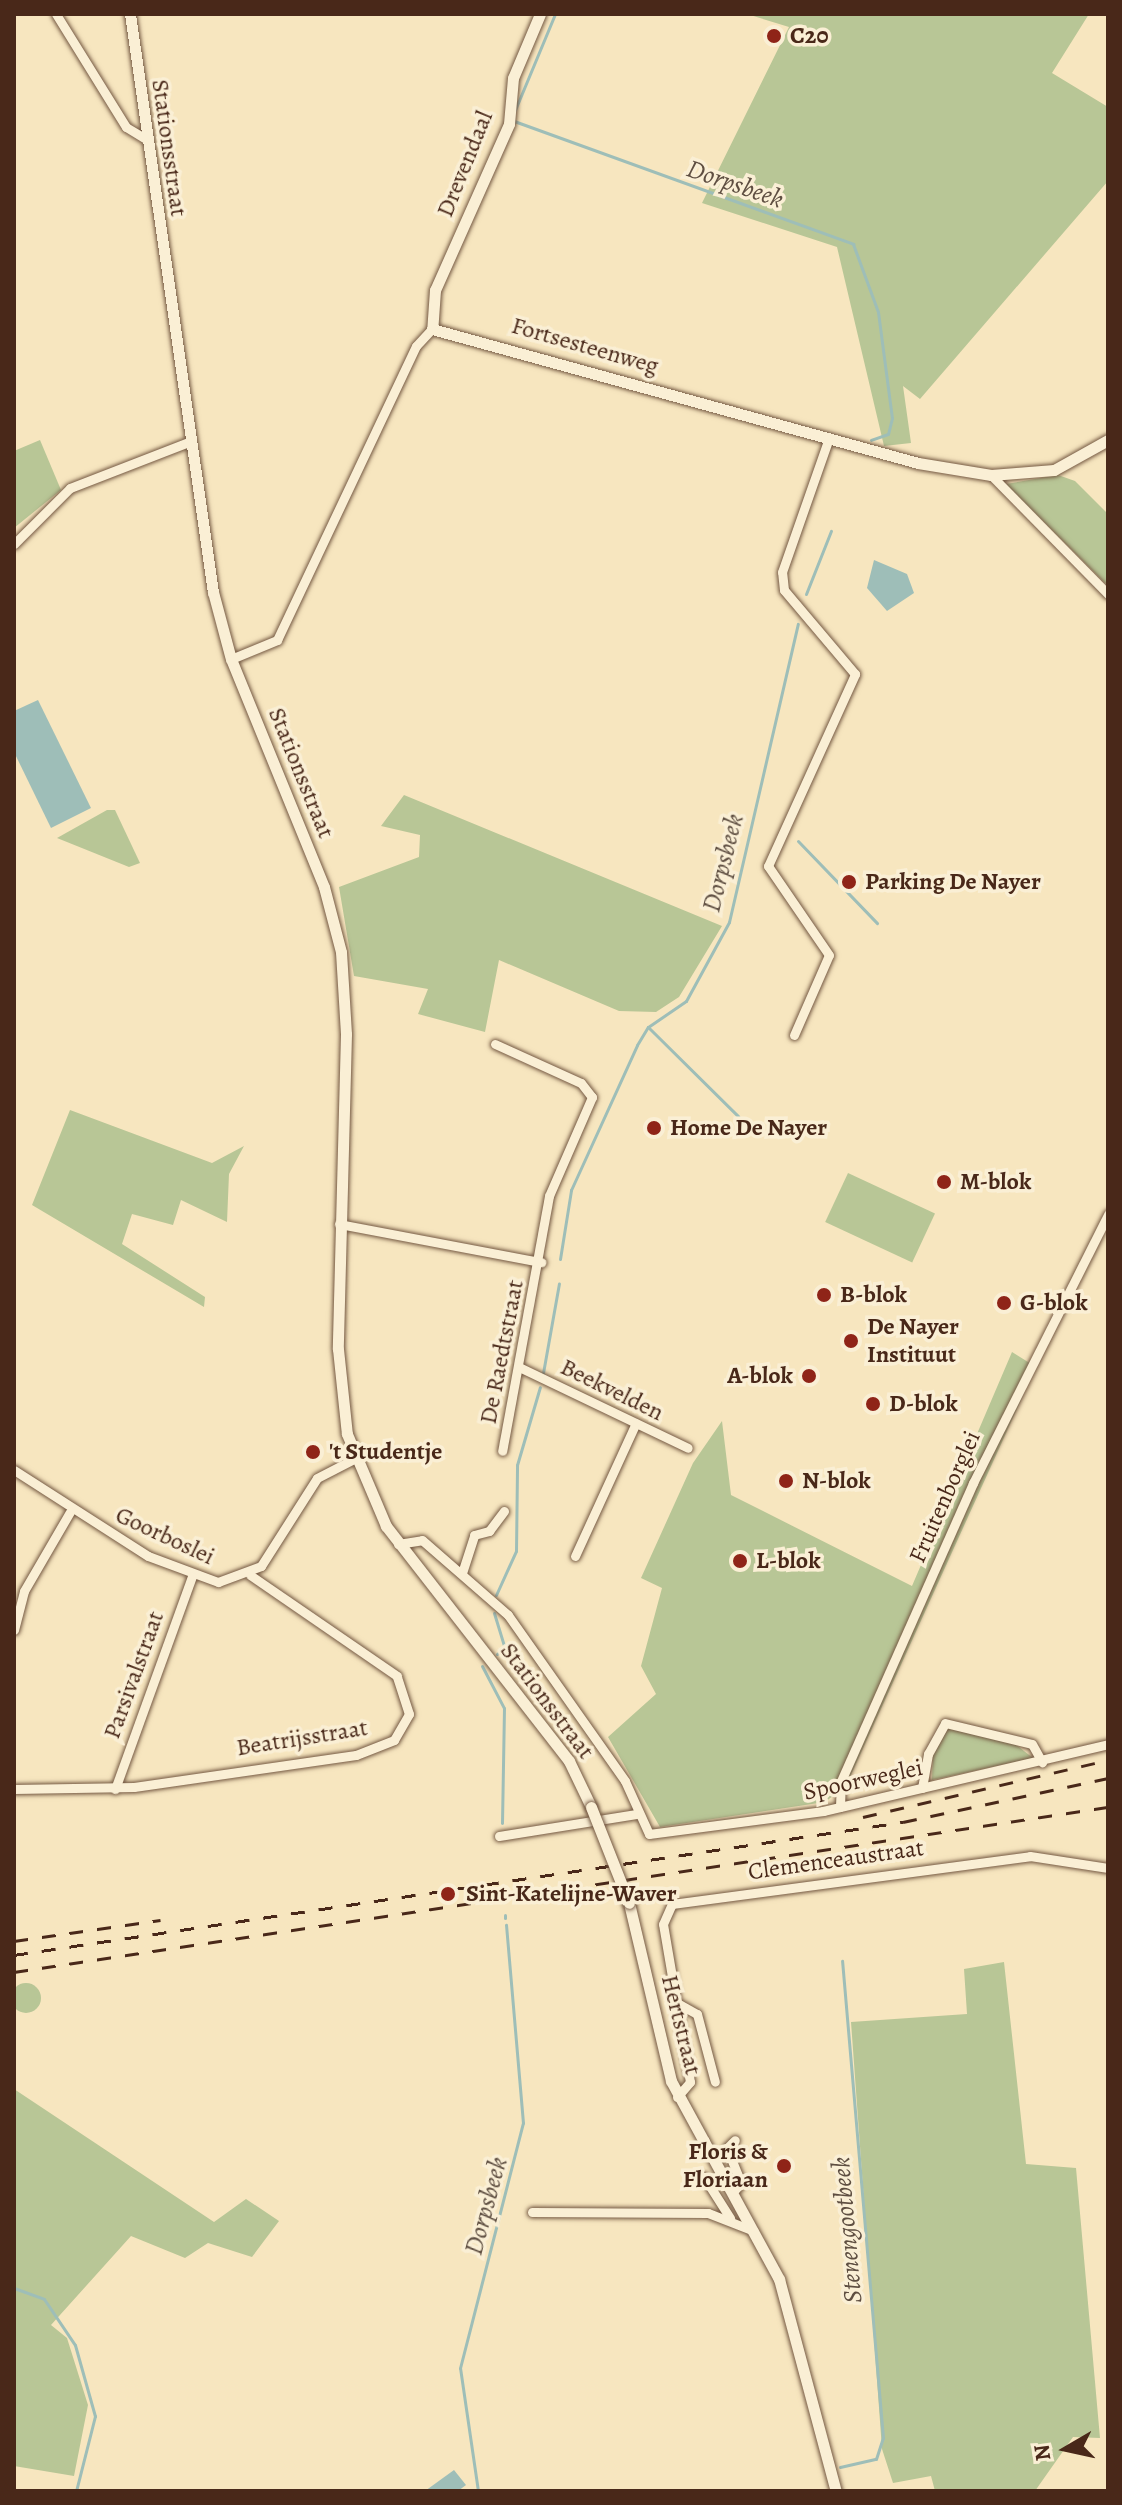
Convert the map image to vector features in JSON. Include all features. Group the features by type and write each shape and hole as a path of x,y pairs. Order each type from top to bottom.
{"street":[{"path":"56,14 126,127 144,138"},
{"name":"Stationsstraat","path":"130,14 144,138 191,441 231,659 336,924 346,1034 339,1224 340,1389 354,1459 398,1544 569,1761 629,1903"},
{"name":"Drevendaal","path":"432,329 435,290 506,132 513,78 540,14"},
{"path":"231,659 277,640 416,346 432,329"},
{"name":"Fortsesteenweg","path":"432,329 829,438 991,475 1054,470 1108,440"},
{"path":"794,1035 829,955 768,866 855,674 784,590 782,572 829,438"},
{"path":"14,544 70,488 191,441"},
{"path":"991,475 1108,594"},
{"name":"De Raedtstraat","path":"495,1044 581,1083 592,1097 549,1196 541,1262 502,1451"},
{"name":"Fruitenborglei","path":"840,1807 841,1781 967,1496 1108,1214"},
{"path":"339,1224 541,1262"},
{"name":"Beekvelden","path":"519,1367 688,1448"},
{"path":"575,1556 636,1423"},
{"path":"250,1575 317,1478 354,1459"},
{"name":"Goorboslei","path":"14,1470 70,1512 192,1576 218,1582 250,1575"},
{"path":"462,1573 474,1535 489,1531 504,1511"},
{"path":"14,1630 24,1591 70,1512"},
{"name":"Stationsstraat","path":"398,1544 422,1540 508,1615 625,1781 636,1814"},
{"name":"Beatrijsstraat","path":"14,1789 115,1789 356,1755 402,1731 409,1701 397,1676 250,1575"},
{"name":"Parsivalstraat","path":"115,1789 192,1576"},
{"path":"14,1599 24,1591"},
{"path":"922,1788 928,1754 945,1723 1032,1744 1042,1762"},
{"name":"Spoorweglei","path":"636,1814 643,1830 657,1837 840,1807 1042,1762 1108,1744"},
{"path":"499,1836 636,1814"},
{"name":"Clemenceaustraat","path":"677,2097 690,2082 663,1924 672,1904 1030,1856 1108,1868"},
{"name":"Hertstraat","path":"629,1903 677,2097 757,2233 779,2279 836,2491"},
{"path":"677,2003 697,2014 715,2082"},
{"path":"732,2193 741,2183 727,2148 735,2140"},
{"path":"704,2177 730,2218"},
{"path":"532,2212 730,2218 757,2233"}],"green space":[{"path":"747,14 1089,14 1052,73 1108,107 1108,181 920,399 903,386 911,443 884,446 837,247 702,203 789,27"},
{"path":"40,440 61,490 14,528 14,451"},
{"path":"1058,475 1075,481 1108,514 1108,586 1006,484"},
{"path":"404,795 722,926 679,997 656,1012 619,1011 499,960 485,1032 418,1014 428,989 354,976 339,887 419,857 420,835 381,826"},
{"path":"107,810 115,810 140,863 129,867 57,838"},
{"path":"70,1110 212,1163 244,1146 229,1174 227,1222 181,1200 173,1225 132,1214 122,1244 205,1297 204,1307 32,1205"},
{"path":"848,1173 935,1214 912,1263 825,1222"},
{"path":"1012,1352 1036,1367 846,1786 825,1802 660,1827 608,1737 656,1694 641,1666 662,1588 641,1578 693,1463 722,1421 731,1495 912,1586"},
{"path":"948,1728 1011,1741 1033,1758 932,1780 933,1755"},
{"path":"1004,1962 1026,2164 1076,2168 1100,2438 1073,2437 1035,2491 935,2491 931,2476 893,2483 882,2449 851,2022 967,2014 964,1969"},
{"path":"26,1983 37,1987 41,1998 37,2009 26,2013 15,2009 11,1998 15,1987"},
{"path":"14,2089 214,2222 246,2199 279,2221 252,2257 208,2243 185,2258 131,2236 51,2325 67,2338 88,2405 74,2476 14,2466"}],"water":[{"path":"874,560 907,574 914,593 887,611 867,588"},
{"path":"38,700 91,808 51,828 14,752 14,711"},
{"path":"454,2470 466,2485 458,2491 425,2491"}],"waterway":[{"name":"Dorpsbeek","path":"515,110 555,14"},
{"name":"Dorpsbeek","path":"514,121 853,244 878,312 892,418 888,434 871,440"},
{"name":"Dorpsbeek","path":"806,594 831,531"},
{"name":"Dorpsbeek","path":"560,1259 571,1190 637,1045 648,1027 686,1001 729,922 798,624"},
{"path":"798,841 877,923"},
{"path":"648,1027 738,1116"},
{"name":"Dorpsbeek","path":"543,1373 559,1283"},
{"name":"Dorpsbeek","path":"496,1595 516,1551 517,1465 540,1387"},
{"name":"Dorpsbeek","path":"494,1613 505,1648 497,1654"},
{"name":"Dorpsbeek","path":"482,1666 504,1708 502,1823"},
{"name":"Dorpsbeek","path":"478,2491 460,2368 523,2123 506,1925"},
{"name":"Stenengootbeek","path":"840,2467 876,2459 883,2438 842,1961"},
{"path":"14,2288 44,2299 75,2345 95,2416 76,2491"}],"railway":[{"path":"863,1817 1108,1760"},
{"path":"14,1955 903,1822 1108,1778"},
{"path":"14,1972 1108,1807"},
{"path":"14,1941 160,1920"}],"place":[{"name":"C20","path":"774,36"},
{"name":"Parking De Nayer","path":"849,882"},
{"name":"Home De Nayer","path":"654,1128"},
{"name":"M-blok","path":"944,1182"},
{"name":"B-blok","path":"824,1295"},
{"name":"G-blok","path":"1004,1303"},
{"name":"De Nayer Instituut","path":"851,1341"},
{"name":"A-blok","path":"809,1376"},
{"name":"D-blok","path":"873,1404"},
{"name":"'t Studentje","path":"313,1452"},
{"name":"N-blok","path":"786,1481"},
{"name":"L-blok","path":"740,1561"},
{"name":"Sint-Katelijne-Waver","path":"448,1894"},
{"name":"Floris & Floriaan","path":"784,2166"}]}
